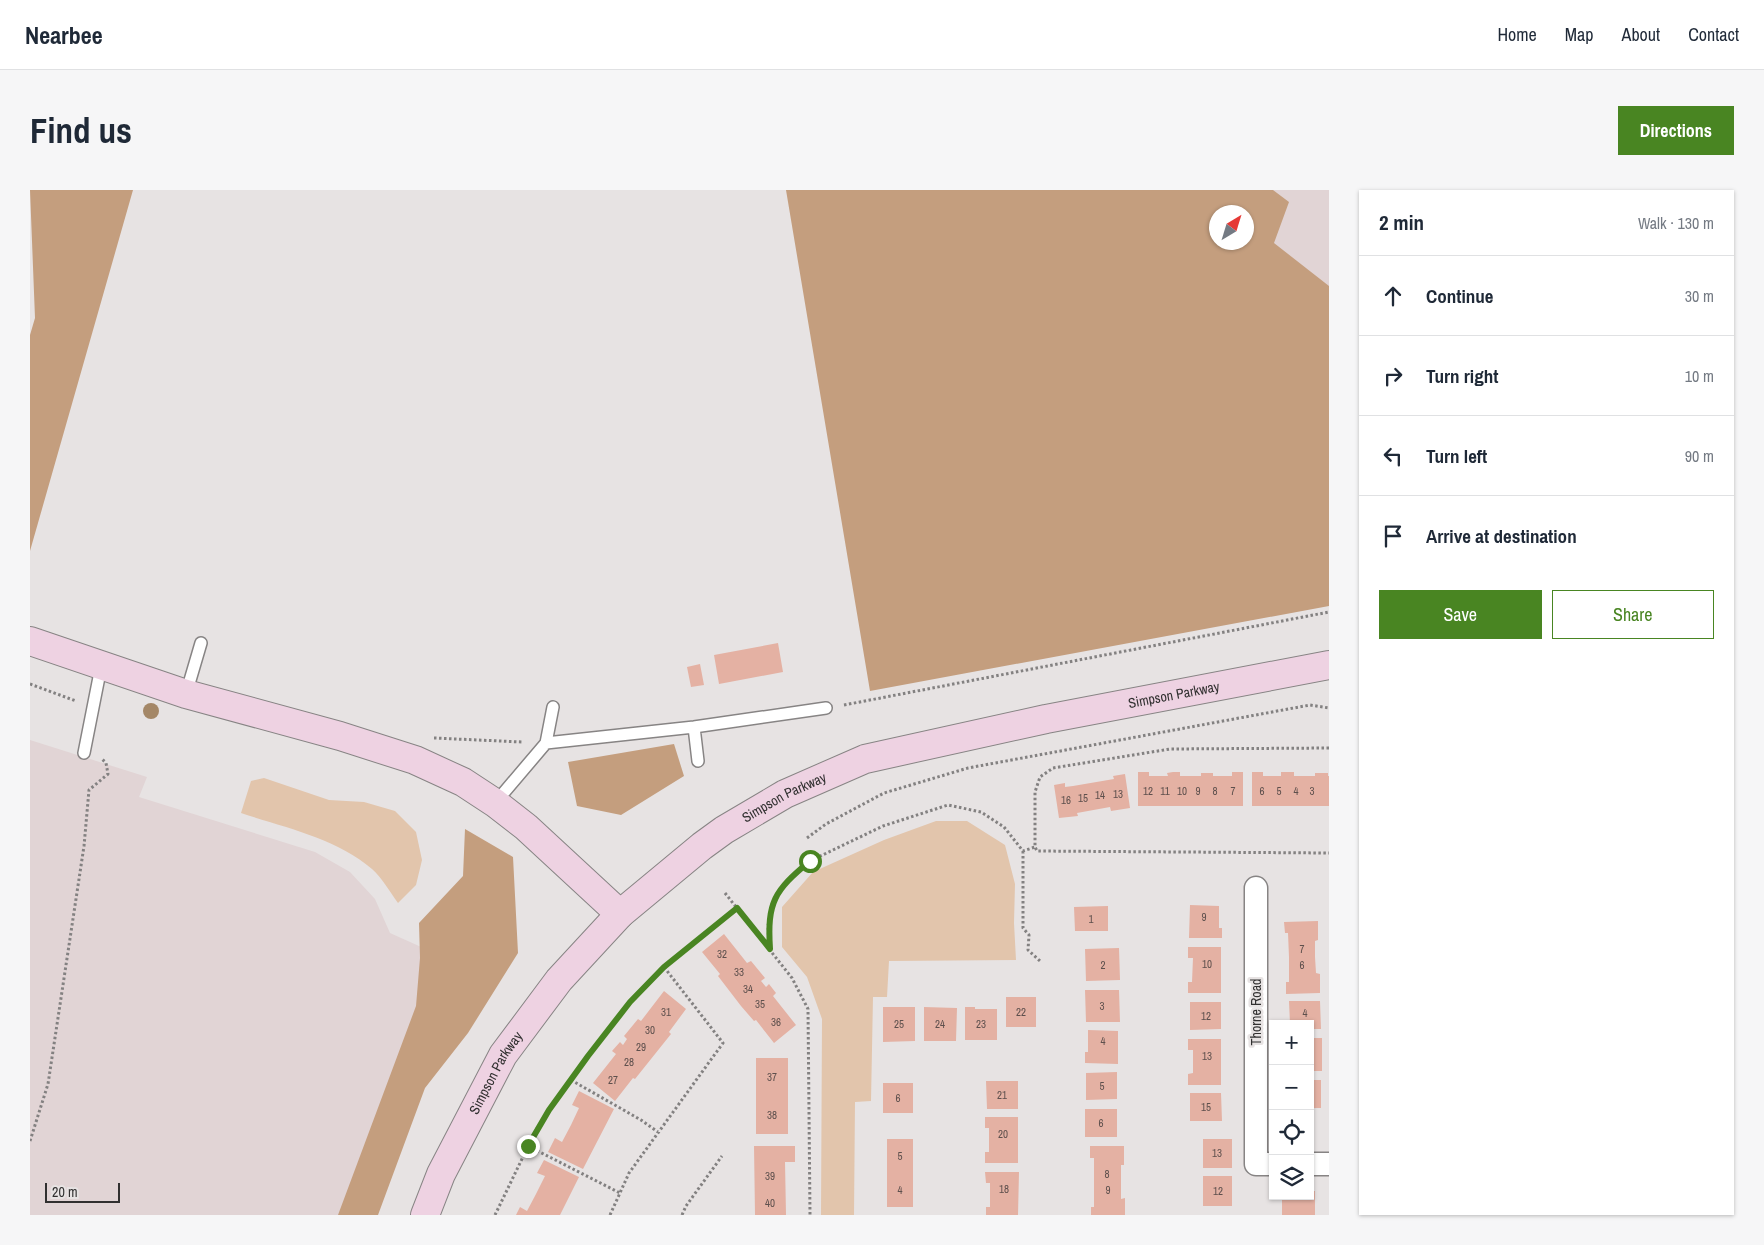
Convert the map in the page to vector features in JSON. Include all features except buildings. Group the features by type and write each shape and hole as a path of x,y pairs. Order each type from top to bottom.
{"main road":[{"path":"30,641 186,694 340,736 415,760 463,782 495,803 526,827 620,914"},
{"name":"Simpson Parkway","path":"425,1215 441,1174 503,1055 559,980 620,914 724,830 785,794 866,759 1046,719 1329,665"}],"street":[{"name":"Thorne Road","path":"1256,888 1256,1164 1269,1164"},
{"path":"1314,1164 1329,1164"}],"lane":[{"path":"186,694 201,643"},
{"path":"85,749 101,666"},
{"path":"495,803 546,743 553,707"},
{"path":"546,743 694,727 826,708"},
{"path":"694,727 698,761"}],"path":[{"path":"826,708 1329,612"},
{"path":"30,684 93,706"},
{"path":"807,838 826,824 884,793 968,768 1310,705 1329,708"},
{"path":"415,760 422,737 546,743"},
{"path":"1329,748 1170,749 1053,768 1040,777 1035,792 1035,846 1037,851 1329,853"},
{"path":"30,1141 48,1084 84,846 89,790 108,774 106,763 85,749"},
{"path":"770,949 768,926 772,904 787,881 810,861 883,826 948,805 981,812 1004,827 1023,851 1023,928 1028,935 1028,950 1040,961"},
{"path":"1023,851 1035,846"},
{"path":"725,893 792,978 808,1009 810,1215"},
{"path":"496,1215 540,1123 630,1002 664,967 737,908"},
{"path":"610,1215 629,1173 723,1043 664,967"},
{"path":"571,1080 641,1120 658,1132"},
{"path":"528,1146 620,1193"},
{"path":"682,1215 686,1206 722,1156"}],"shaded area":[{"path":"30,190 133,190 30,551 30,335 35,318"},
{"path":"786,190 1273,190 1289,202 1274,243 1329,286 1329,606 870,691"},
{"path":"1155,190 1329,190 1329,339 1225,250 1254,250 1254,205 1209,205 1209,236"},
{"path":"30,740 147,777 139,797 315,852 350,872 375,899 390,933 459,964 362,1215 30,1215"},
{"path":"674,744 684,776 621,815 577,806 568,762"},
{"path":"264,778 329,800 364,802 395,811 416,832 422,860 416,885 398,903 372,869 343,849 310,835 241,813 251,781"},
{"path":"936,821 967,821 1005,845 1015,884 1014,923 1016,960 889,961 887,997 873,997 871,1101 855,1102 854,1215 821,1215 822,1019 807,977 782,947 782,907 813,872 884,840"},
{"path":"465,829 513,857 518,953 468,1033 425,1088 378,1215 338,1215 416,1006 420,958 419,923 463,876"}],"route":[{"path":"528,1146 549,1110 588,1056 630,1002 664,967 737,908 770,949 768,926 772,904 787,881 810,861"}]}
